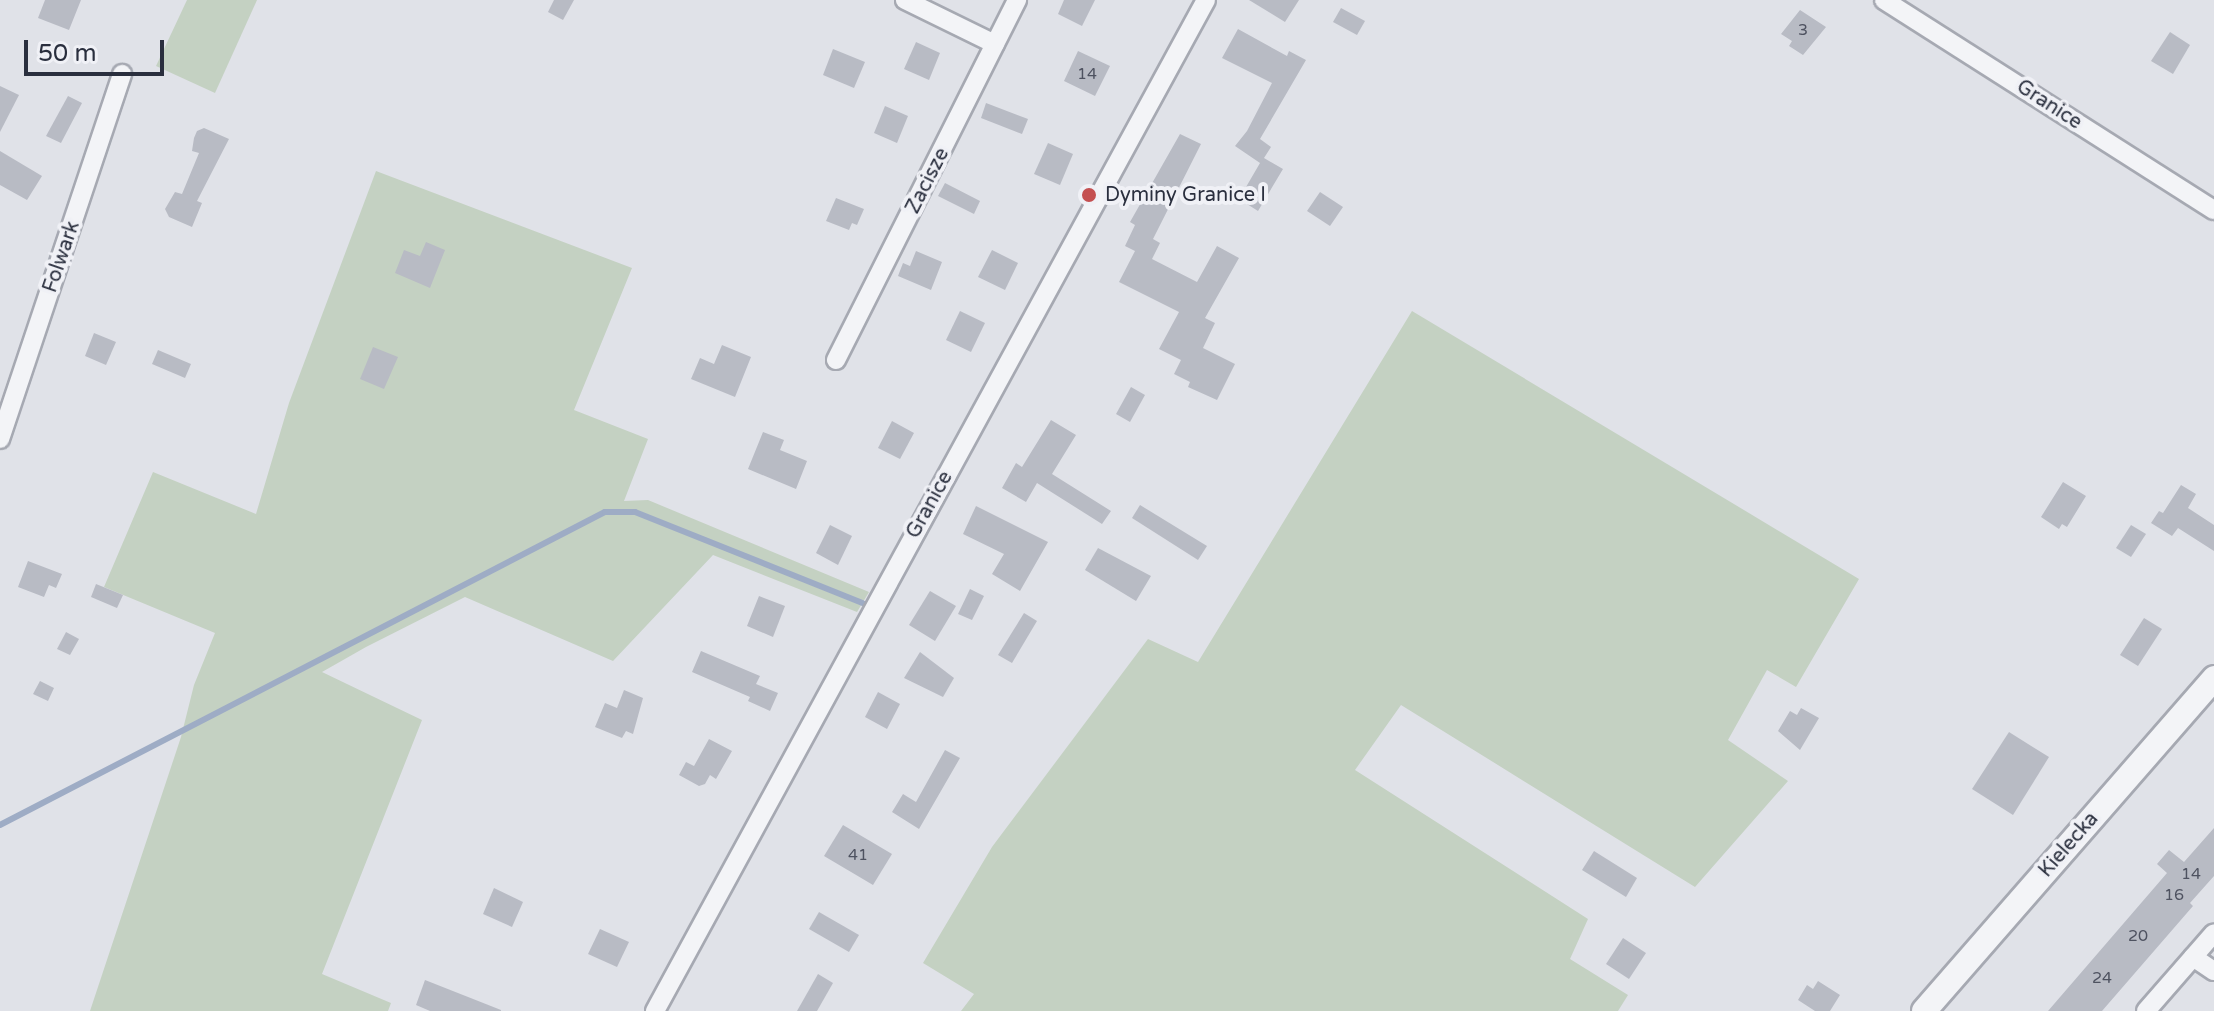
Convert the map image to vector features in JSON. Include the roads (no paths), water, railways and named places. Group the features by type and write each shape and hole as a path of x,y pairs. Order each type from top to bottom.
{"street":[{"path":"905,0 995,44"},
{"name":"Zacisze","path":"836,360 1017,0"},
{"name":"Granice","path":"655,1011 1206,0"},
{"name":"Granice","path":"1884,0 2214,210"},
{"name":"Folwark","path":"0,439 122,74"},
{"name":"Kielecka","path":"1924,1011 2214,678"},
{"path":"2146,1011 2214,933"},
{"path":"2193,957 2214,971"}],"waterway":[{"path":"0,825 605,512 635,512 862,603"}],"place":[{"name":"Dyminy Granice I","path":"1089,195"}]}
